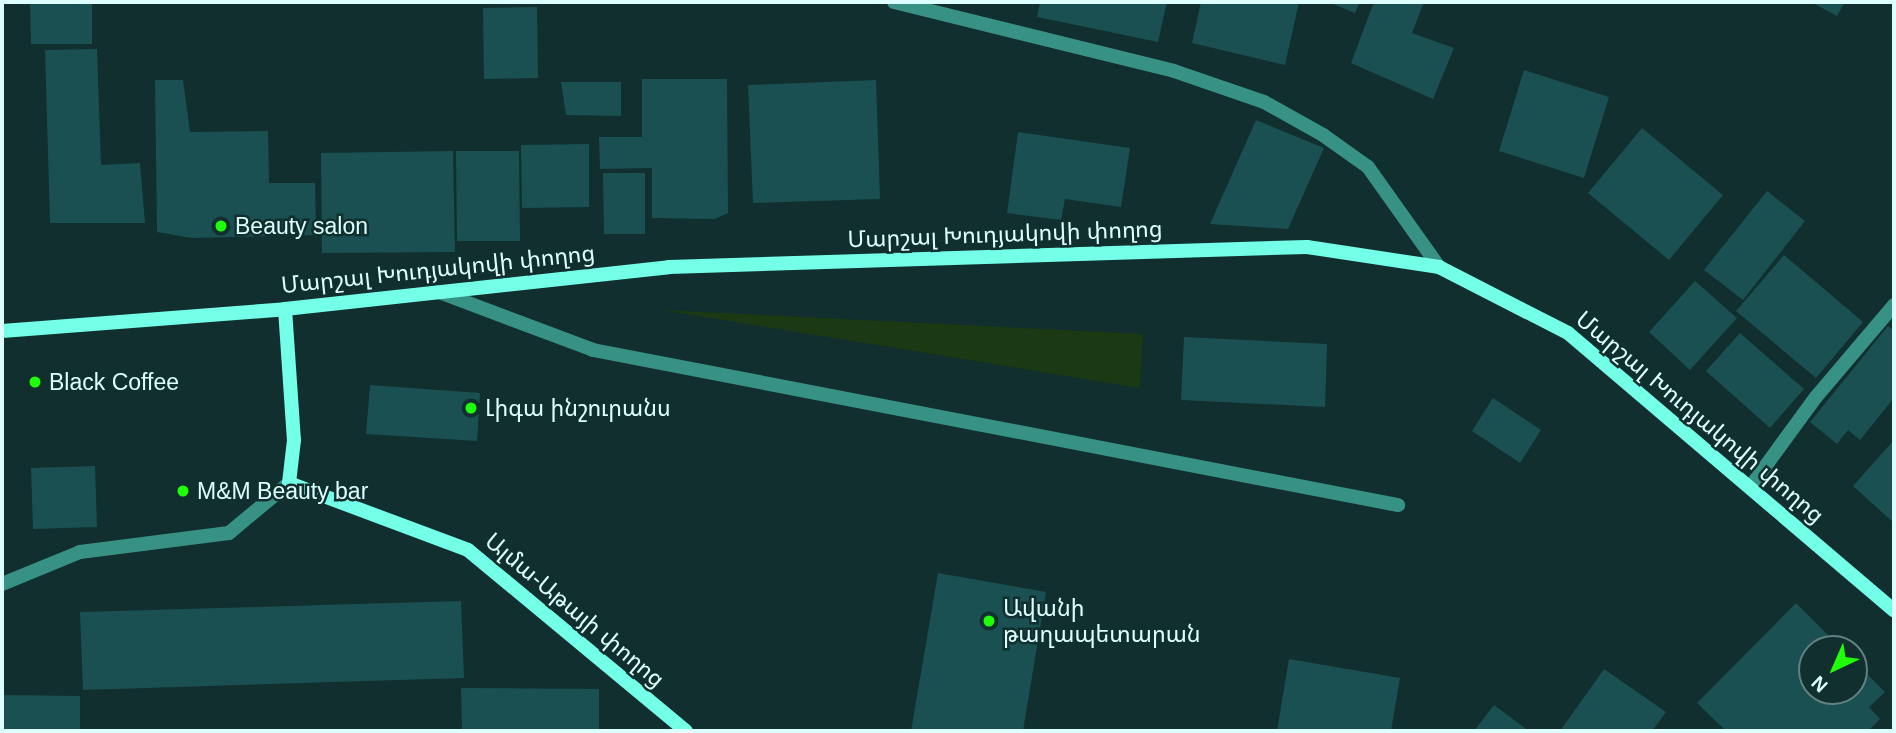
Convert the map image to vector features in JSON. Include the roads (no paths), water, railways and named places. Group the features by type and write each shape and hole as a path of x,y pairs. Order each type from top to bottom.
{"street":[{"path":"894,2 1174,71 1264,102 1324,135 1368,167 1439,267"},
{"name":"Մարշալ Խուդյակովի փողոց","path":"2,331 285,309 669,267 1307,247 1439,267 1568,333 1894,610"},
{"path":"439,292 593,350 1398,505"},
{"path":"1751,486 1816,397 1894,305"},
{"path":"2,584 80,552 229,533 289,483 294,440 285,309"},
{"name":"Ալմա-Աթայի փողոց","path":"289,483 468,550 686,731"}],"place":[{"name":"Beauty salon","path":"221,226"},
{"name":"Black Coffee","path":"35,382"},
{"name":"Լիգա ինշուրանս","path":"471,408"},
{"name":"M&M Beauty bar","path":"183,491"},
{"name":"Ավանի թաղապետարան","path":"989,621"}]}
